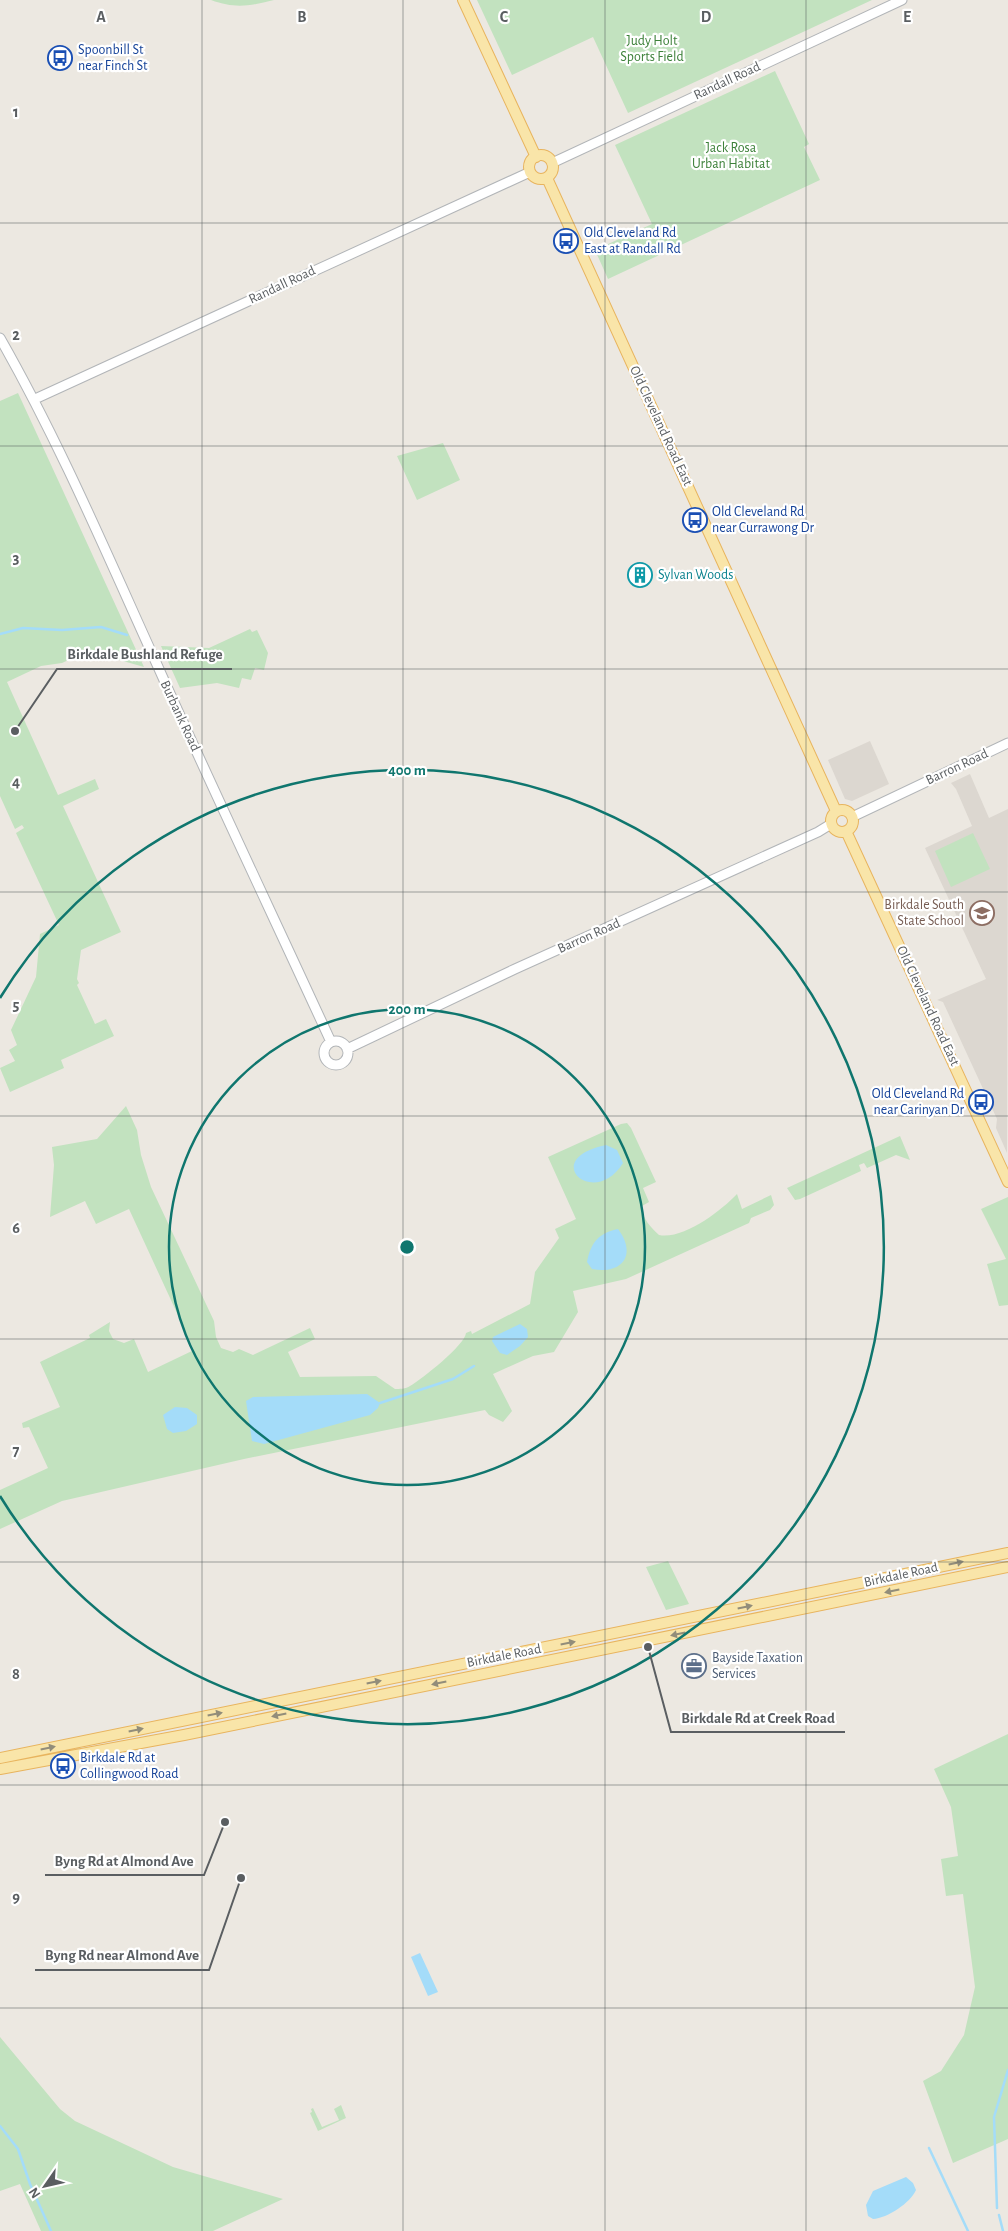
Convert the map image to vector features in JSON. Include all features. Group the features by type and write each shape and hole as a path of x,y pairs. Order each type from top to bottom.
{"main road":[{"path":"463,0 536,157"},
{"path":"545,156 552,163 553,171 548,178 538,179 530,172 530,163 536,157 545,156"},
{"name":"Old Cleveland Road East","path":"548,178 836,811"},
{"path":"845,810 852,816 852,825 846,831 837,831 831,824 832,817 836,811 845,810"},
{"name":"Old Cleveland Road East","path":"846,831 1008,1182"},
{"name":"Birkdale Road","path":"0,1758 1008,1552"},
{"name":"Birkdale Road","path":"0,1769 203,1731 1008,1567"}],"street":[{"name":"Randall Road","path":"552,163 902,0"},
{"name":"Randall Road","path":"35,399 530,172"},
{"name":"Burbank Road","path":"0,338 35,399 82,494 162,677 331,1042"},
{"name":"Barron Road","path":"852,816 1008,743"},
{"name":"Barron Road","path":"347,1048 515,969 818,832 831,824"},
{"path":"331,1042 338,1042 347,1048 348,1055 344,1062 339,1065 332,1064 326,1060 324,1054 326,1047 331,1042"}],"shaded area":[{"path":"870,741 889,784 852,801 845,799 828,760"},
{"name":"Birkdale South State School","path":"970,774 989,818 1008,809 1007,1153 996,1128 997,1119 943,1002 937,1000 986,979 925,848 972,826 956,789 951,783"}],"green space":[{"path":"211,0 274,0 235,6"},
{"name":"Judy Holt Sports Field","path":"477,0 872,0 628,113 593,37 512,75"},
{"name":"Jack Rosa Urban Habitat","path":"775,71 809,144 804,147 820,180 608,279 595,250 652,224 615,145"},
{"path":"18,393 144,667 88,651 62,663 41,666 7,682 58,795 95,779 99,789 63,806 121,932 81,950 77,979 79,983 77,985 95,1024 106,1019 114,1036 61,1060 64,1068 10,1092 0,1068 15,1061 9,1050 17,1045 11,1030 36,977 40,934 59,925 16,833 24,828 22,825 15,829 0,796 0,401"},
{"path":"443,443 460,480 417,500 397,456"},
{"path":"250,629 252,632 257,630 268,653 264,670 255,668 251,680 242,678 239,688 217,683 180,688 161,646 209,648"},
{"path":"973,833 990,869 951,887 935,851"},
{"path":"126,1106 137,1130 141,1155 151,1187 214,1321 216,1337 221,1348 233,1352 239,1349 253,1355 310,1328 315,1339 288,1352 300,1377 376,1376 395,1389 407,1388 442,1361 459,1345 466,1333 471,1331 472,1334 530,1304 535,1272 559,1238 555,1229 576,1219 548,1157 621,1124 627,1123 631,1128 656,1182 643,1188 649,1202 642,1206 642,1210 647,1222 659,1235 669,1235 690,1229 712,1216 737,1194 742,1209 771,1195 774,1205 770,1210 751,1218 749,1223 626,1279 573,1291 578,1312 554,1352 533,1356 493,1374 512,1411 503,1422 489,1415 485,1410 244,1459 62,1501 0,1529 0,1490 48,1468 29,1427 23,1428 22,1423 60,1407 40,1362 90,1338 89,1335 110,1322 109,1331 113,1339 124,1343 134,1339 148,1372 194,1350 129,1209 96,1224 85,1201 50,1217 54,1165 52,1147 97,1139"},
{"path":"900,1136 910,1160 896,1155 867,1168 864,1163 859,1165 861,1171 800,1199 795,1200 787,1188"},
{"path":"1008,1197 1008,1305 999,1306 987,1264 1006,1259 981,1209"},
{"path":"668,1561 689,1604 666,1610 646,1567"},
{"path":"1008,1734 1008,2139 953,2163 923,2081 941,2071 964,2035 975,1987 963,1894 946,1896 941,1859 958,1856 951,1807 934,1769"},
{"path":"0,2037 60,2109 75,2121 173,2167 283,2199 213,2231 41,2231 20,2184 0,2191"},
{"path":"341,2105 346,2118 318,2131 310,2113 312,2112 311,2109 313,2108 322,2127 339,2120 334,2109"}],"water":[{"path":"606,1145 617,1150 623,1163 611,1176 599,1182 587,1182 578,1177 574,1169 576,1160 586,1152"},
{"path":"618,1229 624,1238 626,1247 624,1261 612,1269 592,1269 587,1262 594,1244 601,1236"},
{"path":"520,1324 527,1329 528,1337 520,1346 507,1355 500,1353 492,1341 493,1337"},
{"path":"367,1394 380,1403 378,1408 370,1415 264,1444 252,1441 246,1401 253,1397"},
{"path":"175,1407 187,1408 197,1415 197,1424 186,1431 173,1433 167,1429 163,1415"},
{"path":"420,1953 438,1992 428,1996 411,1957"},
{"path":"906,2177 913,2183 916,2190 909,2200 885,2216 873,2219 868,2216 866,2205 873,2191"}],"waterway":[{"path":"0,634 23,628 62,630 101,627 127,635"},
{"path":"380,1403 453,1379 474,1366"},
{"path":"997,2208 994,2117 1008,2070"},
{"path":"0,2126 18,2149 30,2184 51,2231"},
{"path":"929,2148 968,2231"},
{"path":"999,2215 1003,2231"}],"place":[{"name":"Spoonbill St near Finch St","path":"60,58"},
{"name":"Old Cleveland Rd East at Randall Rd","path":"566,241"},
{"name":"Old Cleveland Rd near Currawong Dr","path":"695,520"},
{"name":"Sylvan Woods","path":"640,575"},
{"name":"Birkdale Bushland Refuge","path":"15,731"},
{"name":"Birkdale South State School","path":"982,913"},
{"name":"Old Cleveland Rd near Carinyan Dr","path":"981,1102"},
{"name":"Birkdale Rd at Creek Road","path":"648,1647"},
{"name":"Bayside Taxation Services","path":"694,1666"},
{"name":"Birkdale Rd at Collingwood Road","path":"63,1766"},
{"name":"Byng Rd at Almond Ave","path":"225,1822"},
{"name":"Byng Rd near Almond Ave","path":"241,1878"}]}
